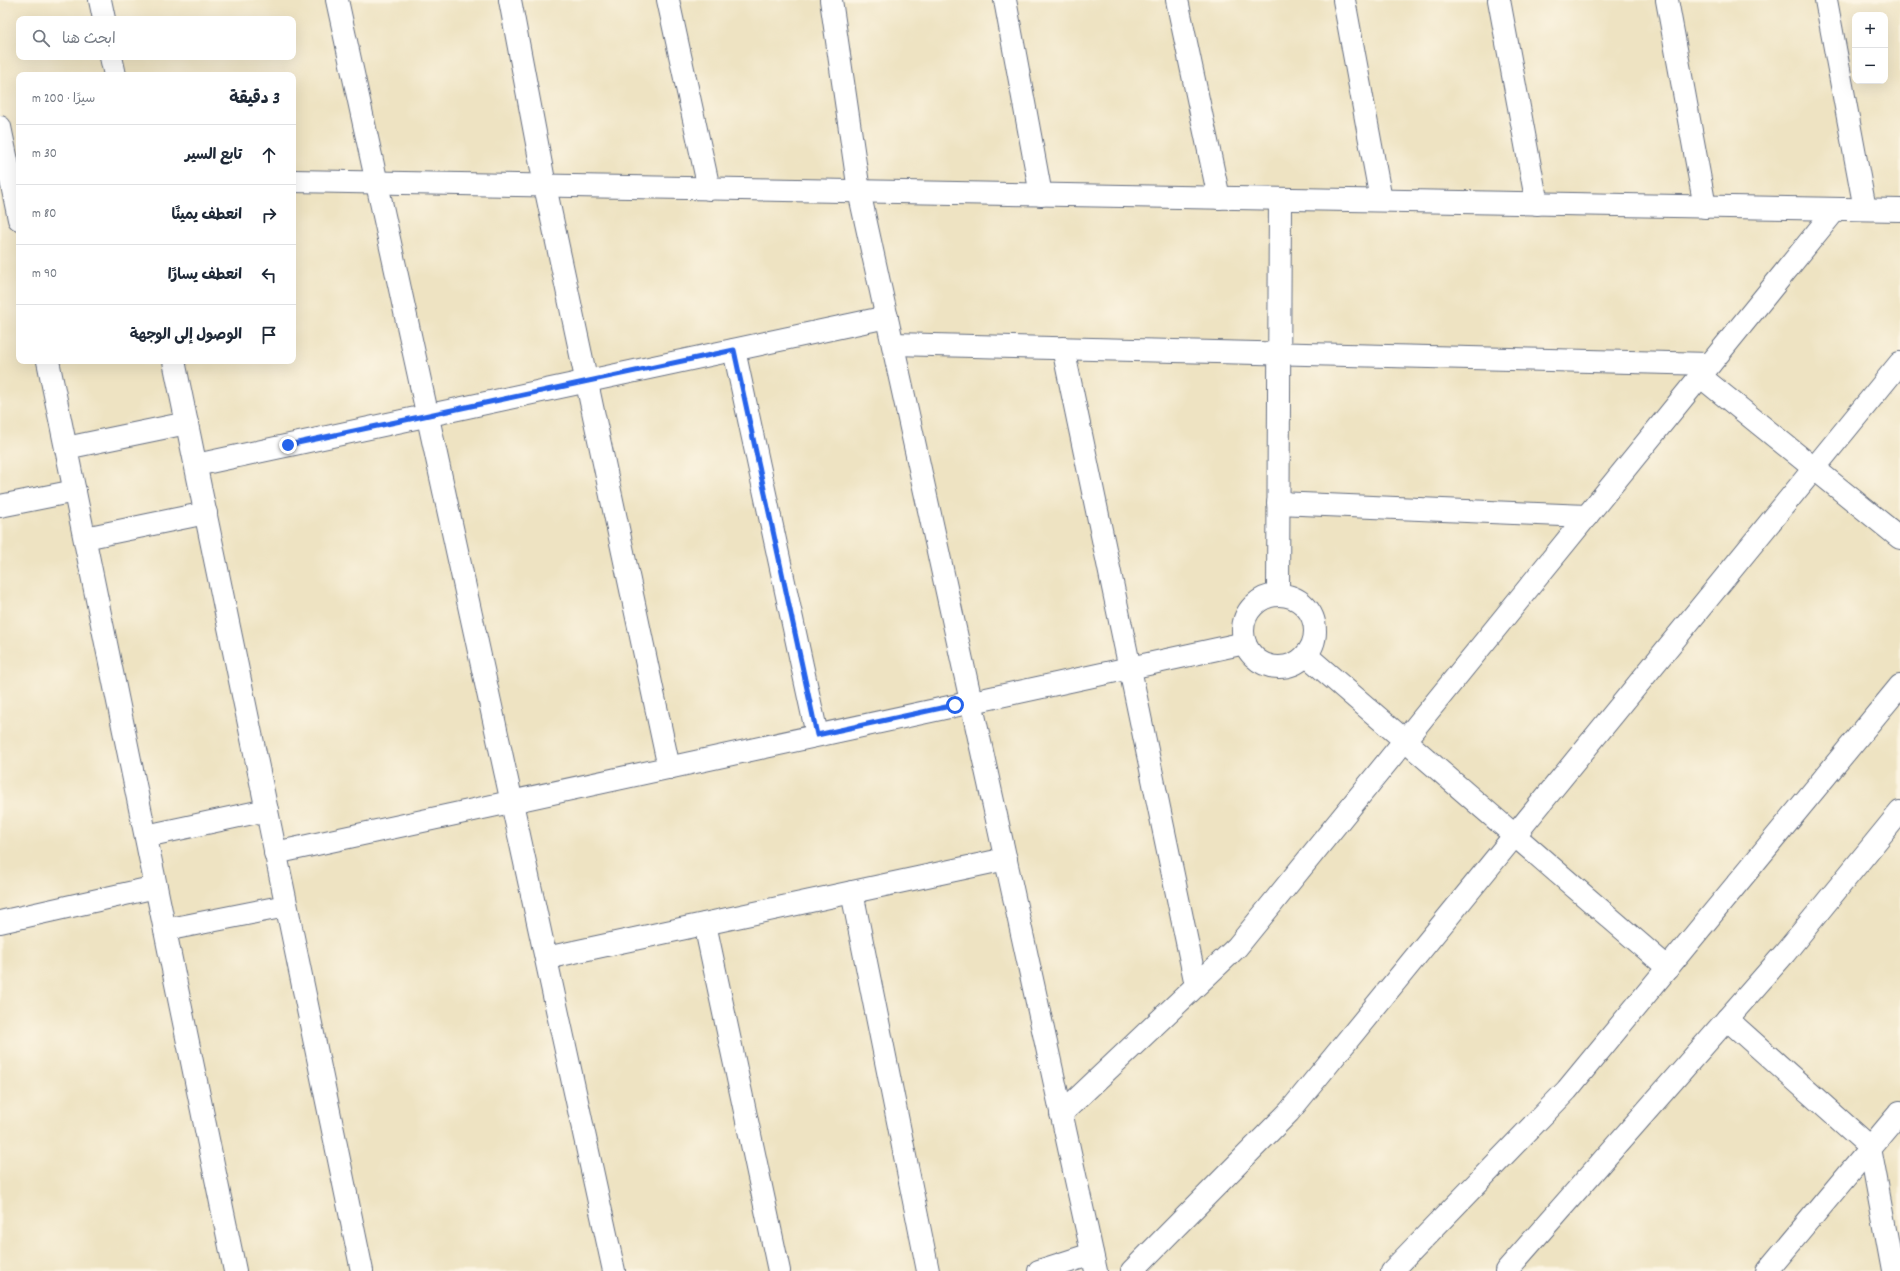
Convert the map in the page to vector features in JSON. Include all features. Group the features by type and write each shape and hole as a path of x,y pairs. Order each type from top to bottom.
{"street":[{"path":"100,0 103,16"},
{"path":"337,0 614,1271"},
{"path":"510,0 545,186 669,768"},
{"path":"668,0 710,189"},
{"path":"831,0 859,192 1094,1262 1039,1271"},
{"path":"1005,0 1041,195"},
{"path":"1177,0 1219,198"},
{"path":"1344,0 1381,200"},
{"path":"1499,0 1537,204"},
{"path":"1667,0 1705,207"},
{"path":"1826,0 1865,210"},
{"path":"112,60 114,72"},
{"path":"0,127 16,205"},
{"path":"296,182 1900,210"},
{"path":"1278,594 1280,199"},
{"path":"1061,1114 1237,946 1836,209"},
{"path":"196,466 887,317"},
{"path":"893,344 1279,354 1705,370 1814,468 1900,538"},
{"path":"1063,348 1196,985"},
{"path":"734,350 817,735"},
{"path":"1132,1271 1289,1112 1900,363"},
{"path":"49,364 235,1271"},
{"path":"175,364 362,1271"},
{"path":"66,448 187,423"},
{"path":"0,506 75,491"},
{"path":"1278,503 1587,516"},
{"path":"84,538 206,513"},
{"path":"1278,594 1288,595 1307,608 1313,619 1315,631 1313,644 1306,654 1296,662 1285,666 1272,666 1260,662 1251,654 1245,643 1242,630 1245,618 1251,607 1258,600 1278,594"},
{"path":"275,853 971,701 1245,643"},
{"path":"1306,654 1668,968"},
{"path":"1392,1271 1567,1090 1900,686"},
{"path":"146,836 267,810"},
{"path":"1506,1271 1785,953 1900,812"},
{"path":"546,958 1006,859"},
{"path":"0,922 156,887"},
{"path":"852,892 928,1271"},
{"path":"165,930 286,906"},
{"path":"705,924 779,1271"},
{"path":"1727,1018 1870,1147 1893,1271"},
{"path":"1767,1271 1870,1147 1898,1116"}],"route":[{"path":"288,445 734,350 817,735 955,705"}]}
